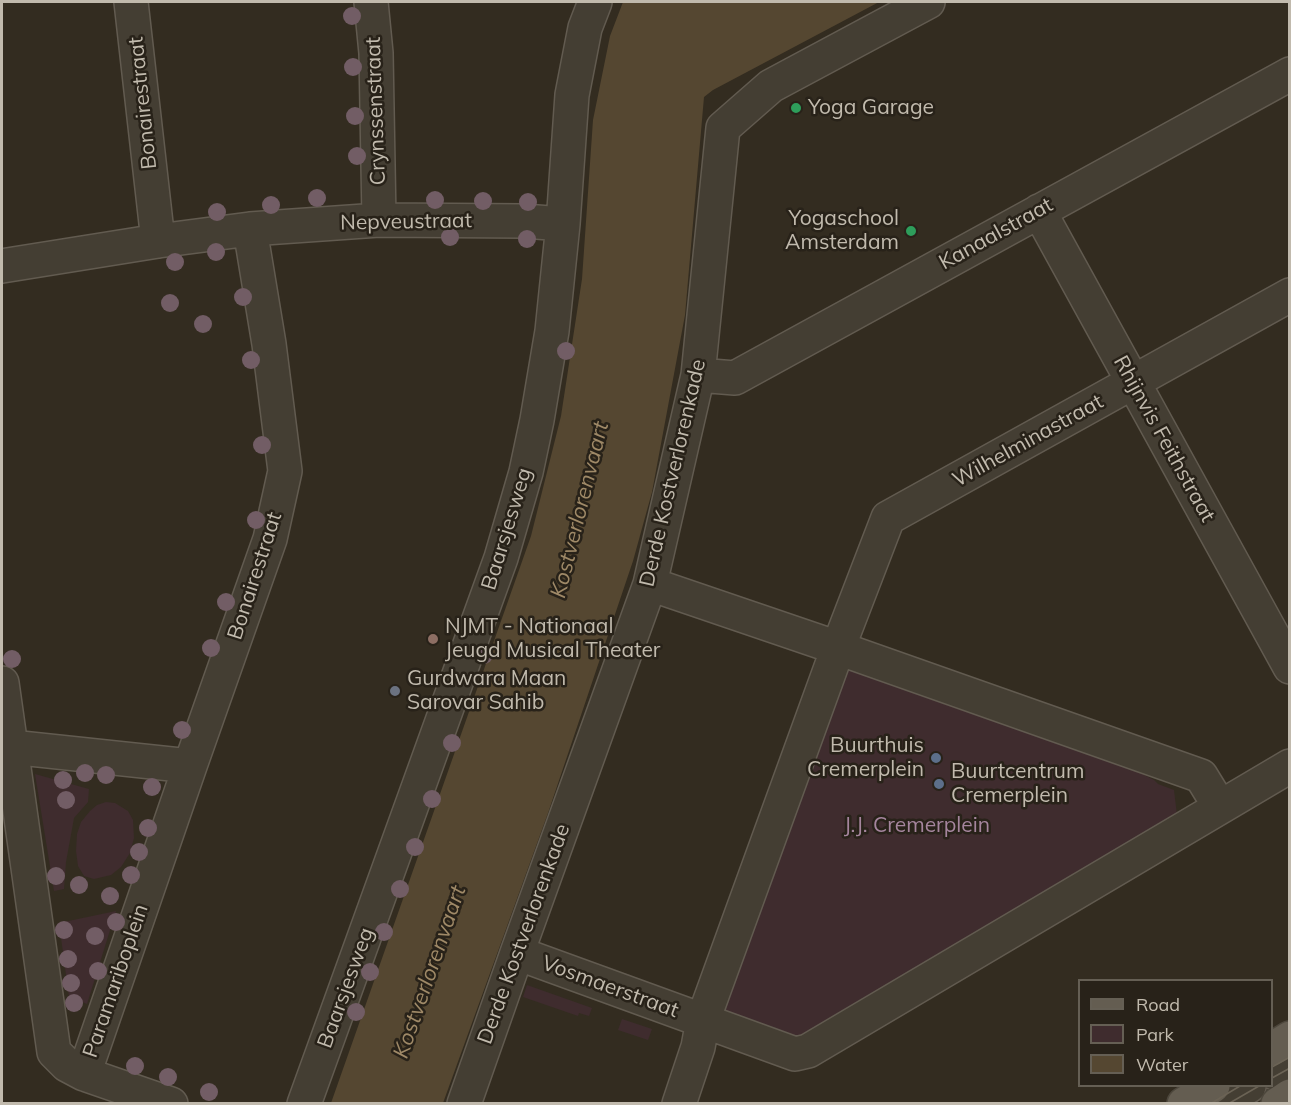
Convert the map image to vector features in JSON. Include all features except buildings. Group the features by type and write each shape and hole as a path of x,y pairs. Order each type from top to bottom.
{"main road":[{"path":"1273,1048 1290,1038"},
{"path":"1184,1104 1211,1087"},
{"path":"1278,1104 1290,1096"}],"street":[{"name":"Bonairestraat","path":"131,2 158,241"},
{"name":"Crynssenstraat","path":"371,2 376,53 379,220"},
{"name":"Baarsjesweg","path":"304,1104 501,558 526,472 552,331 563,224 572,95 585,28 595,2"},
{"name":"Derde Kostverlorenkade","path":"464,1104 650,584 698,375 723,128 771,86 928,2"},
{"name":"Kanaalstraat","path":"698,375 735,378 1290,74"},
{"name":"Rhijnvis Feithstraat","path":"1039,211 1290,667"},
{"name":"Nepveustraat","path":"158,241 250,229 379,220 563,224"},
{"name":"Bonairestraat","path":"190,766 270,539 285,471 269,344 250,229"},
{"path":"2,266 158,241"},
{"name":"Wilhelminastraat","path":"838,648 888,518 1290,295"},
{"path":"650,584 1200,776 1220,807"},
{"path":"679,1104 698,1047 704,1020 838,648"},
{"name":"Paramariboplein","path":"2,682 6,727 54,1052 67,1065 84,1074 190,766"},
{"path":"6,727 190,766"},
{"path":"704,1020 795,1054 808,1051 1289,768"},
{"name":"Vosmaerstraat","path":"517,953 704,1020"},
{"path":"1273,1071 1290,1062"},
{"path":"84,1074 171,1104"},
{"path":"1218,1104 1247,1087"}],"green space":[{"name":"J.J. Cremerplein","path":"844,666 967,712 968,709 1129,767 1158,784 1174,790 1177,815 792,1043 715,1013"},
{"path":"35,774 89,789 88,802 74,818 64,889 54,891"},
{"path":"106,802 115,803 128,811 133,820 134,838 130,853 121,867 111,875 94,879 84,876 78,866 77,834 81,822 90,811"},
{"path":"116,911 87,1004 69,997 59,923"},
{"path":"527,985 592,1008 589,1016 579,1013 578,1016 523,997"},
{"path":"622,1019 652,1029 648,1040 618,1030"}],"water":[{"name":"Kostverlorenvaart","path":"623,2 879,2 713,90 704,97 685,315 652,492 633,561 548,813 443,1103 331,1103 531,536 561,416 582,279 593,120 610,36"}],"tram line":[{"path":"1273,1066 1290,1057"},
{"path":"1273,1077 1290,1068"},
{"path":"1210,1104 1238,1087"},
{"path":"1228,1104 1257,1087"}],"place":[{"name":"Yoga Garage","path":"796,108"},
{"name":"Yogaschool Amsterdam","path":"911,231"},
{"name":"NJMT - Nationaal Jeugd Musical Theater","path":"433,639"},
{"name":"Gurdwara Maan Sarovar Sahib","path":"395,691"},
{"name":"Buurthuis Cremerplein","path":"936,758"},
{"name":"Buurtcentrum Cremerplein","path":"939,784"}]}
